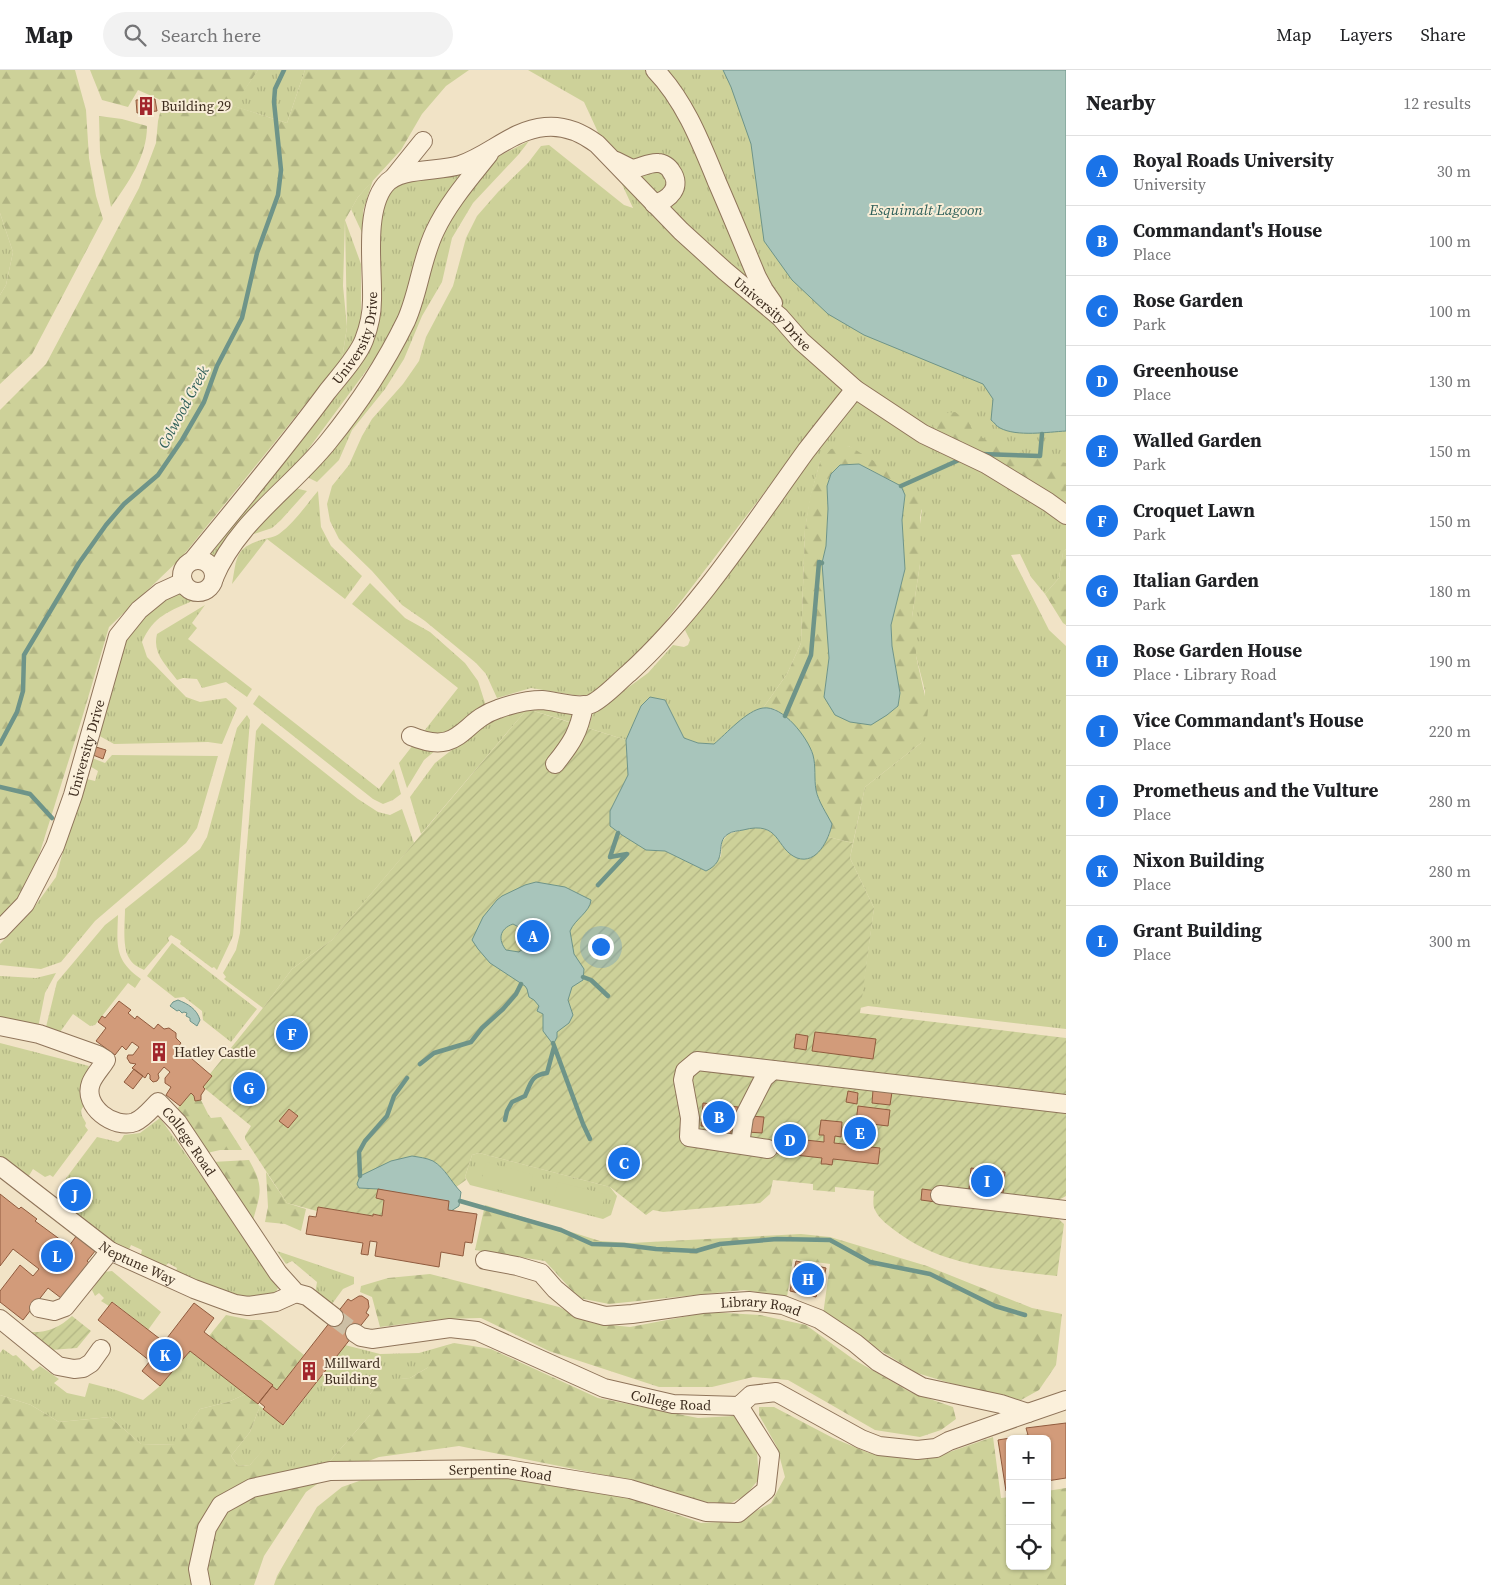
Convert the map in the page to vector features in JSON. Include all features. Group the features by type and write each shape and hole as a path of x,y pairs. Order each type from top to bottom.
{"street":[{"path":"655,70 668,84 687,114 764,290 802,341"},
{"name":"University Drive","path":"193,560 311,415 364,342 370,321 372,301 371,238 376,206 382,189 394,177 462,165 515,134 534,128 555,126 584,134 597,144 707,256 780,317 802,341 855,389 923,434 986,464 1066,515"},
{"path":"394,177 424,141"},
{"name":"University Drive","path":"216,586 220,563 242,532 303,471 350,414 369,386 405,323 416,299 427,252 435,231 456,195 494,147"},
{"path":"614,160 632,169 660,163 670,169 676,178 676,187 672,194 663,202 654,204"},
{"path":"411,736 426,742 441,742 456,738 491,711 525,701 542,700 584,705 591,704 608,691 656,647 698,598 750,530 807,450 855,389"},
{"path":"193,560 204,561 212,567 216,586 201,592 191,590 183,582 182,574 186,565 193,560"},
{"name":"University Drive","path":"0,930 25,904 56,846 73,795 118,636 139,610 161,592 183,582"},
{"path":"555,764 570,745 580,725 584,705"},
{"name":"College Road","path":"0,1026 40,1034 98,1054 106,1060 91,1083 90,1090 91,1097 98,1111 112,1121 127,1124 135,1122 141,1119 158,1102 178,1123 278,1273 296,1292 307,1296 334,1318"},
{"path":"768,1149 689,1137 690,1118 683,1080 685,1071 698,1061 1066,1104"},
{"path":"740,1144 744,1117 764,1078 773,1070"},
{"name":"Neptune Way","path":"0,1166 110,1251 194,1289 236,1304 248,1306 276,1302 296,1292"},
{"path":"940,1196 1066,1210"},
{"path":"38,1308 54,1311 65,1308 110,1251"},
{"name":"Library Road","path":"485,1260 541,1273 555,1289 579,1309 605,1316 702,1304 749,1301 783,1305 819,1319 855,1343 878,1362 922,1387 1001,1404 1028,1412"},
{"path":"0,1320 58,1366 74,1369 83,1368 90,1363 101,1349"},
{"name":"College Road","path":"355,1333 361,1337 372,1339 450,1328 477,1331 604,1388 673,1404 739,1406"},
{"path":"739,1406 752,1395 776,1392 861,1439 879,1446 917,1450 936,1448 949,1441 1065,1397"},
{"path":"979,1400 984,1412 982,1430"},
{"name":"Serpentine Road","path":"201,1585 198,1569 207,1528 221,1504 252,1488 330,1471 507,1469 630,1489 706,1512 738,1513 766,1490 770,1455 739,1406"}],"green space":[{"path":"0,70 75,70 86,110 89,158 96,196 103,219 32,354 0,384 0,295 6,285 13,252 0,213"},
{"path":"90,70 258,70 234,106 287,123 305,70 469,70 446,86 422,114 401,150 358,197 345,220 343,286 347,327 342,359 181,558 109,627 35,868 19,897 0,919 0,410 46,364 139,188 156,143 158,121 163,101 138,90 128,107 102,100"},
{"path":"258,70 305,70 287,123 233,106"},
{"path":"528,70 1066,70 1066,549 1063,553 1059,578 1045,594 1031,577 1020,554 1011,555 1049,630 1066,646 1066,1029 868,1006 860,1008 874,908 850,858 865,787 921,743 925,691 916,656 912,617 920,564 922,510 849,446 820,462 811,495 805,529 801,643 787,674 763,708 750,713 714,744 698,743 684,738 665,700 641,706 626,740 588,728 593,713 648,673 673,645 684,647 688,645 690,640 685,630 819,421 652,639 591,695 574,695 531,688 497,698 486,674 476,663 425,621 402,605 372,571 339,539 330,521 327,504 332,486 349,465 372,419 403,384 419,361 426,337 453,286 466,238 477,216 498,192 528,163 541,146 549,145 624,205 633,208 584,102"},
{"path":"99,116 122,119 147,126 144,148 140,159 130,179 111,207 100,152"},
{"path":"529,141 473,203 452,238 442,282 422,316 404,359 385,389 352,430 339,460 317,482 307,477 406,336 441,236 467,192 499,156"},
{"path":"471,168 429,225 415,257 408,301 394,333 298,463 215,559 206,554 370,344 377,235 384,201 391,188 403,183"},
{"path":"373,180 363,211 364,237 351,209 358,197"},
{"path":"0,213 13,252 6,285 0,295"},
{"path":"345,220 361,264 361,318 356,339 342,359 347,327"},
{"path":"955,412 968,421 974,433 990,442 1010,450 1066,463 1066,504 1029,480 941,434 933,426 941,414"},
{"path":"849,446 907,481 924,497 920,518 920,564 912,617 920,625 916,642 916,656 928,710 926,727 921,743 865,787 853,843 828,837 830,833 816,791 813,756 795,726 775,709 763,708 787,674 801,643 805,529 810,497 820,462 831,449","holes":["859,464 901,486 905,495 902,520 905,569 891,625 892,646 900,693 898,706 824,697 829,658 823,565 828,509 827,486 831,474 840,465"]},
{"path":"295,488 307,491 281,520 272,528 248,536"},
{"path":"318,491 321,527 331,546 362,576 345,599 267,539 232,584 236,561 241,551 252,543 279,534 295,519"},
{"path":"1066,549 1066,625 1045,594 1059,578 1063,552"},
{"path":"370,583 405,618 430,632 465,663 478,681 485,703 480,712 451,736 421,735 458,688 352,604"},
{"path":"181,589 194,600 163,615 152,626 142,642 147,657 186,697 200,702 226,698 237,708 222,744 208,742 114,744 96,734 121,643 143,614"},
{"path":"205,605 192,623 197,628 188,639 252,689 247,697 226,682 202,688 197,679 183,678 177,680 158,653 156,647 157,634"},
{"path":"259,695 379,789 394,769 401,794 383,804 373,799 253,704"},
{"path":"534,706 574,712 573,723 527,709 421,834 410,797 435,763 490,720"},
{"path":"527,709 626,740 628,775 610,811 610,826 646,849 665,851 706,871 721,856 722,842 728,834 753,827 765,829 776,835 787,851 810,858 818,852 828,837 853,843 850,858 874,908 860,1013 1066,1038 1066,1097 1063,1112 1066,1114 1066,1196 1055,1202 1054,1215 1064,1224 1057,1276 974,1265 934,1253 915,1244 882,1219 874,1208 874,1191 835,1187 835,1192 813,1190 813,1184 773,1180 770,1194 760,1203 663,1212 653,1210 646,1215 610,1187 479,1153 472,1155 465,1177 466,1180 456,1187 442,1168 359,1188 378,1189 376,1198 384,1200 382,1216 318,1207 317,1211 287,1203 245,1139 251,1126 203,1087 210,1074 292,969 332,940"},
{"path":"247,715 250,720 233,936 217,970 180,944 181,941 171,935 168,938 169,941 144,970 132,962 125,948 125,909 200,849 207,837 237,728"},
{"path":"262,723 358,799 378,812 390,815 402,809 414,843 332,940 292,969 263,1008 224,979 226,977 223,973 236,950 240,933 256,731"},
{"path":"413,745 436,750 424,760 407,788 399,763"},
{"path":"112,755 218,756 197,828 186,843 95,921 61,962 41,969 0,965 0,944 30,913 56,877 83,778 95,781 98,771 88,765 92,758 105,763"},
{"path":"118,915 117,935 119,951 126,965 141,979 135,988 128,983 95,1025 90,1026 73,1014 60,1032 55,1033 46,1027 57,982 105,925"},
{"path":"172,943 257,1009 231,1042 203,1020 202,1011 184,997 175,998 147,976"},
{"path":"56,973 45,993 38,1028 0,1021 0,976 36,978"},
{"path":"0,1043 89,1066 82,1086 84,1106 81,1112 88,1130 53,1177 50,1175 45,1177 33,1169 27,1179 0,1158"},
{"path":"191,1093 195,1101 201,1100 211,1118 221,1117 242,1150 220,1150 207,1153 177,1109"},
{"path":"160,1118 252,1247 278,1288 273,1297 249,1300 175,1274 177,1268 168,1263 163,1269 140,1258 142,1250 131,1245 128,1252 104,1239 64,1208 71,1199 63,1192 64,1188 61,1185 97,1137 118,1142 124,1135 140,1133"},
{"path":"479,1153 610,1187 617,1196 611,1215 603,1219 470,1185 465,1177 472,1155"},
{"path":"249,1160 257,1177 260,1190 253,1220 212,1162"},
{"path":"486,1162 533,1175 528,1197 480,1185"},
{"path":"266,1172 287,1203 306,1209 301,1231 285,1224 265,1222 268,1207"},
{"path":"558,1182 605,1194 600,1217 552,1204"},
{"path":"485,1205 600,1241 631,1243 801,1234 830,1237 927,1266 1032,1308 1062,1314 1056,1365 1039,1390 1021,1400 999,1398 917,1373 823,1315 830,1264 793,1259 787,1297 744,1290 609,1304 579,1298 545,1261 475,1250"},
{"path":"277,1251 354,1277 354,1284 343,1289 329,1308 315,1294 317,1282 292,1261 286,1264"},
{"path":"112,1271 161,1312 148,1330 113,1302 109,1306 101,1301 104,1298 99,1293 95,1296 92,1290 104,1272"},
{"path":"430,1274 559,1307 592,1323 630,1327 709,1312 760,1315 806,1325 853,1359 910,1392 953,1407 956,1419 941,1430 920,1437 875,1430 788,1380 753,1377 712,1387 659,1387 549,1351 481,1318 442,1319 380,1327 372,1297 360,1292 361,1286 388,1278"},
{"path":"226,1315 261,1320 304,1355 277,1390 209,1336"},
{"path":"72,1316 91,1331 77,1348 51,1350 29,1332 41,1332 52,1329"},
{"path":"454,1343 427,1368 410,1378 381,1381 370,1394 370,1415 323,1469 266,1478 265,1448 250,1465 238,1466 231,1456 250,1432 260,1406 284,1425 345,1345 380,1354 419,1353"},
{"path":"454,1343 491,1349 598,1398 698,1418 734,1416 757,1452 759,1479 746,1495 729,1504 697,1501 629,1480 459,1446 379,1457 327,1477 306,1492 264,1556 254,1585 0,1585 0,1395 31,1405 59,1422 110,1417 141,1444 175,1445 200,1409 228,1402 246,1394 260,1406 250,1432 231,1456 238,1466 250,1465 265,1447 273,1465 266,1478 323,1469 370,1415 370,1394 381,1380 410,1378 427,1368 437,1353"},
{"path":"3,1349 13,1356 16,1355 33,1371 40,1366 59,1379 54,1383 67,1393 85,1397 89,1383 143,1400 160,1386 190,1351 246,1394 228,1402 200,1409 176,1445 141,1444 110,1417 59,1422 31,1405 0,1395 0,1353"},
{"path":"759,1407 774,1407 833,1438 869,1453 935,1457 993,1437 1001,1498 1006,1497 1006,1570 1051,1570 1051,1490 1066,1488 1066,1585 274,1585 277,1576 317,1507 342,1487 379,1474 433,1466 624,1496 701,1523 737,1521 771,1503 785,1477 777,1447 759,1415"}],"water":[{"name":"Esquimalt Lagoon","path":"723,70 1066,70 1066,431 1024,433 1007,431 1000,428 991,420 993,399 983,384 864,335 828,314 792,280 764,241 751,144"},
{"path":"859,464 901,486 905,495 902,520 905,569 891,625 892,646 900,693 898,706 871,725 850,722 835,715 824,697 829,658 822,563 826,546 827,486 831,474 840,465"},
{"path":"650,697 665,700 684,738 698,743 714,744 750,713 763,708 771,708 779,712 794,724 806,740 813,755 817,794 832,824 828,837 821,849 810,858 797,858 790,854 771,832 755,828 736,831 724,838 717,862 706,871 665,851 646,850 610,826 610,811 628,775 626,740 641,706"},
{"path":"536,882 565,887 591,900 588,908 570,931 574,954 584,969 583,980 572,987 568,1000 573,1015 569,1023 557,1032 554,1043 543,1031 543,1014 537,1011 539,1006 529,997 525,986 490,963 472,940 483,917 497,900 525,885","holes":["513,924 528,932 530,936 525,947 519,952 506,950 503,946 501,935 508,926"]},
{"path":"178,1000 189,1005 197,1013 200,1020 197,1026 186,1016 187,1013 177,1011 170,1006"},
{"path":"412,1156 431,1160 441,1167 461,1192 459,1206 451,1211 378,1189 359,1188 357,1184 360,1176 391,1161"}],"building":[{"name":"Building 29","path":"155,99 157,111 137,113 136,100"},
{"path":"96,747 106,750 103,759 93,755"},
{"name":"Hatley Castle","path":"119,1001 131,1010 128,1013 135,1019 137,1016 154,1029 158,1024 164,1029 169,1028 176,1033 176,1038 181,1043 178,1047 212,1076 203,1087 205,1089 201,1095 201,1100 195,1101 191,1093 180,1106 166,1095 171,1087 165,1083 165,1078 170,1072 164,1067 158,1074 159,1078 157,1081 153,1082 148,1073 145,1078 132,1068 136,1064 130,1063 127,1058 128,1055 133,1055 139,1047 132,1042 126,1050 122,1046 115,1055 96,1041 106,1028 98,1022 102,1016 105,1018"},
{"path":"815,1032 876,1039 873,1059 812,1051"},
{"path":"796,1034 808,1036 806,1050 794,1048"},
{"path":"134,1069 143,1076 133,1089 124,1082"},
{"path":"873,1090 892,1092 890,1105 872,1103"},
{"path":"848,1091 858,1093 857,1104 846,1102"},
{"path":"703,1103 738,1107 736,1130 731,1130 731,1135 713,1132 711,1127 701,1126"},
{"path":"858,1106 890,1110 888,1126 856,1122"},
{"path":"289,1109 298,1116 288,1128 279,1121"},
{"path":"750,1116 764,1117 762,1133 748,1132"},
{"path":"821,1120 842,1122 841,1137 835,1136 834,1143 880,1148 878,1164 833,1159 832,1165 821,1164 822,1158 777,1153 778,1137 824,1142 824,1135 819,1135"},
{"path":"971,1168 1005,1172 1003,1193 996,1193 996,1197 972,1195 973,1190 969,1189"},
{"path":"378,1189 449,1201 448,1210 477,1214 472,1243 465,1242 463,1256 441,1252 439,1267 375,1256 377,1242 370,1241 368,1255 361,1254 363,1243 306,1234 309,1216 316,1217 318,1207 382,1216 384,1200 376,1198"},
{"path":"922,1189 937,1191 936,1202 921,1200"},
{"path":"0,1194 19,1209 21,1207 37,1219 35,1221 69,1246 77,1235 96,1250 87,1261 92,1265 74,1288 71,1286 61,1298 48,1288 23,1320 0,1302 0,1291 20,1265 33,1276 39,1269 13,1249 0,1266"},
{"path":"796,1261 826,1268 821,1290 818,1290 816,1297 790,1291"},
{"name":"Millward Building","path":"359,1296 368,1300 369,1307 366,1313 369,1315 283,1425 263,1409 265,1407 259,1402 272,1386 277,1390 348,1299 351,1301"},
{"path":"112,1302 164,1342 194,1303 214,1318 204,1332 273,1385 258,1404 190,1351 160,1386 142,1371 150,1361 98,1320"},
{"path":"1066,1423 1066,1478 1051,1480 1051,1435 1028,1435 1026,1428"},
{"path":"1006,1439 1006,1491 998,1440"}],"waterway":[{"name":"Colwood Creek","path":"0,744 17,712 23,691 24,655 79,563 106,525 124,504 158,475 182,440 204,402 217,366 242,318 257,253 278,195 281,170 274,102 275,89 284,70"},
{"path":"981,454 1040,456 1042,434"},
{"path":"901,486 959,460"},
{"path":"785,716 811,655 819,562 822,563"},
{"path":"0,787 30,794 52,818"},
{"path":"598,885 627,854 610,857 618,833"},
{"path":"583,977 591,980 608,996"},
{"path":"420,1064 434,1053 471,1042 482,1028 516,994 521,984"},
{"path":"553,1043 590,1139"},
{"path":"505,1120 512,1102 525,1096 535,1078 547,1073 554,1047"},
{"path":"360,1176 359,1152 365,1141 387,1116 394,1096 407,1078"},
{"path":"460,1201 561,1230 592,1244 696,1251 720,1244 777,1239 830,1240 870,1262 930,1274 995,1306 1025,1315"}],"tunnel":[{"path":"334,1317 355,1333"}],"place":[{"name":"Building 29","path":"146,106"},
{"name":"Royal Roads University","path":"533,936"},
{"name":"Croquet Lawn","path":"292,1034"},
{"name":"Hatley Castle","path":"159,1052"},
{"name":"Italian Garden","path":"249,1088"},
{"name":"Commandant's House","path":"719,1117"},
{"name":"Walled Garden","path":"860,1133"},
{"name":"Greenhouse","path":"790,1140"},
{"name":"Rose Garden","path":"624,1163"},
{"name":"Vice Commandant's House","path":"987,1181"},
{"name":"Prometheus and the Vulture","path":"75,1195"},
{"name":"Grant Building","path":"57,1256"},
{"name":"Rose Garden House","path":"808,1279"},
{"name":"Nixon Building","path":"165,1355"},
{"name":"Millward Building","path":"309,1371"}]}
